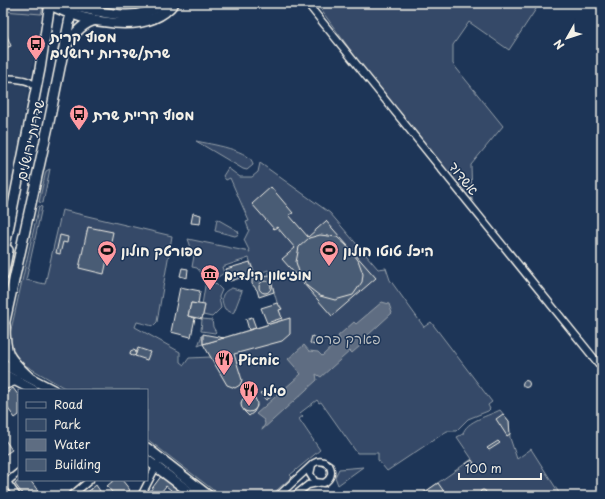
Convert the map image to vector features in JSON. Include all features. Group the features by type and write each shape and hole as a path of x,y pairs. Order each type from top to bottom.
{"main road":[{"path":"88,3 100,16"},
{"path":"64,48 83,26 100,16 137,15 150,12 164,3"},
{"path":"50,4 71,8 128,24 145,22 165,12 174,3"},
{"name":"שדרות ירושלים","path":"3,256 40,69 50,4"},
{"name":"שדרות ירושלים","path":"3,330 64,48 71,8"},
{"path":"3,276 12,215"},
{"path":"5,320 5,342 8,354 23,379 32,389"},
{"path":"3,364 23,379 43,389"},
{"path":"3,374 23,379 50,389"},
{"path":"3,385 23,379"},
{"path":"148,450 154,461 195,496"},
{"path":"154,461 209,496"}],"street":[{"name":"אשדוד","path":"307,3 602,368"},
{"path":"27,81 35,77 40,69"},
{"path":"3,78 27,81 33,83 36,88"},
{"path":"148,477 154,461"},
{"path":"278,496 316,462 327,464 331,470 331,476 327,481 308,485 294,496"},
{"path":"312,465 310,477 318,483"},
{"path":"17,496 7,482 18,473"},
{"path":"71,496 89,481"},
{"path":"141,496 147,481"}],"shaded area":[{"path":"3,3 44,3 3,230"}],"green space":[{"path":"3,3 44,3 41,14 3,11"},
{"path":"316,3 537,3 536,9 509,50 469,22 453,45 453,64 503,126 471,165 472,201 368,74"},
{"path":"196,141 229,148 246,155 251,160 253,165 247,170 243,169"},
{"name":"פארק פרס","path":"260,163 330,213 378,269 386,268 390,280 424,327 431,322 492,402 488,405 490,409 488,411 468,419 456,431 447,431 387,471 378,460 378,453 357,453 321,402 319,403 317,400 300,413 303,416 299,419 320,450 290,475 292,477 270,496 221,496 148,440 148,389 66,389 23,364 14,356 9,342 10,334 39,206 42,207 26,280 45,284 62,210 172,236 157,322 153,326 137,322 135,327 180,352 180,362 184,365 189,358 211,357 203,344 282,320 279,310 282,309 280,305 278,306 268,270 255,275 249,258 222,267 224,273 215,279 204,276 197,268 192,267 194,256 188,239 250,252 244,240 249,230 246,222 249,221 230,178 226,180 223,176 228,168 240,177 252,177 258,172"},
{"path":"50,169 43,203 39,202 46,171"},
{"path":"217,219 238,231 239,234 235,236 215,231"},
{"path":"206,280 215,283 222,290 219,297 221,308 212,317 203,315 205,306 202,305"},
{"path":"232,288 242,291 234,312 232,313 225,309 222,302 222,296"},
{"path":"202,319 212,320 215,333 201,331"},
{"path":"202,335 203,344 198,346"},
{"path":"500,410 509,421 510,438 517,459 531,449 561,496 419,496 472,459 457,437 463,434 468,425"},
{"path":"363,467 338,485 335,477 339,469"}],"water":[{"path":"382,302 389,304 392,313 367,336 368,339 352,353 350,351 321,377 316,374 317,380 262,430 265,424 264,420 256,414 301,374 288,359 304,345 309,351 318,352 322,356 340,339 338,336 354,322 356,324"}],"building":[{"path":"3,26 11,46 3,49"},
{"path":"271,187 293,213 289,215 308,237 326,221 376,278 332,316 282,259 295,248 277,227 274,229 252,204"},
{"path":"193,213 201,215 200,224 191,223"},
{"path":"88,227 113,232 104,274 79,268"},
{"path":"60,235 68,237 67,243 63,242 60,254 56,253"},
{"name":"היכל טוטו חולון","path":"320,235 337,237 346,245 358,260 363,274 362,282 353,295 335,300 320,296 307,286 300,275 296,262 299,247 309,238"},
{"path":"250,262 254,274 230,281 226,269"},
{"path":"182,268 188,269 187,278 180,276"},
{"path":"270,275 274,292 259,297 257,290 252,284 252,280 254,277"},
{"path":"263,281 267,281 271,287 267,293 263,293 259,289 259,285"},
{"path":"180,287 200,291 198,304 191,303 188,316 195,318 191,337 171,332"},
{"path":"191,303 205,305 202,319 188,316"},
{"path":"277,303 282,309 279,310 282,318 267,323 261,308"},
{"path":"252,317 256,328 249,330 246,319"},
{"path":"290,318 290,334 282,341 234,354 242,380 240,385 235,388 227,385 203,344"},
{"path":"203,334 224,338 203,344"},
{"path":"312,336 317,338 314,345 310,343"},
{"path":"138,348 150,352 147,360 135,356"},
{"path":"133,350 136,353 133,356 130,353"},
{"path":"526,381 529,384 526,387 523,384"},
{"path":"13,388 18,395 18,416 15,418 3,402 3,395"},
{"path":"266,391 271,397 266,400 260,393"},
{"name":"סילו","path":"249,396 255,398 257,404 255,410 249,412 243,410 241,404 243,398"},
{"name":"סילו","path":"251,396 255,398 257,406 254,412 249,416 244,411 241,403 244,398"},
{"path":"503,414 509,421 510,434 507,436 496,419"},
{"path":"3,437 12,450 3,456"},
{"path":"498,441 500,443 489,450 487,448"},
{"path":"472,460 474,463 469,467 466,464"},
{"path":"162,475 180,490 176,496 166,496 171,490 166,486 158,496 150,491"},
{"path":"19,481 31,481 42,496 24,496 15,484"},
{"path":"113,481 123,481 130,490 123,496 115,496 107,486"},
{"path":"438,483 447,496 419,496"},
{"path":"96,485 102,494 99,496 84,495"},
{"path":"483,490 486,493 483,496 480,493"}],"tunnel":[{"path":"3,356 15,370"}],"place":[{"name":"מסוף קרית שרת/שדרות ירושלים","path":"36,61"},
{"name":"מסוף קריית שרת","path":"79,131"},
{"name":"ספורטק חולון","path":"107,267"},
{"name":"היכל טוטו חולון","path":"329,267"},
{"name":"מוזיאון הילדים","path":"210,291"},
{"name":"Picnic","path":"224,376"},
{"name":"סילו","path":"249,407"}]}
